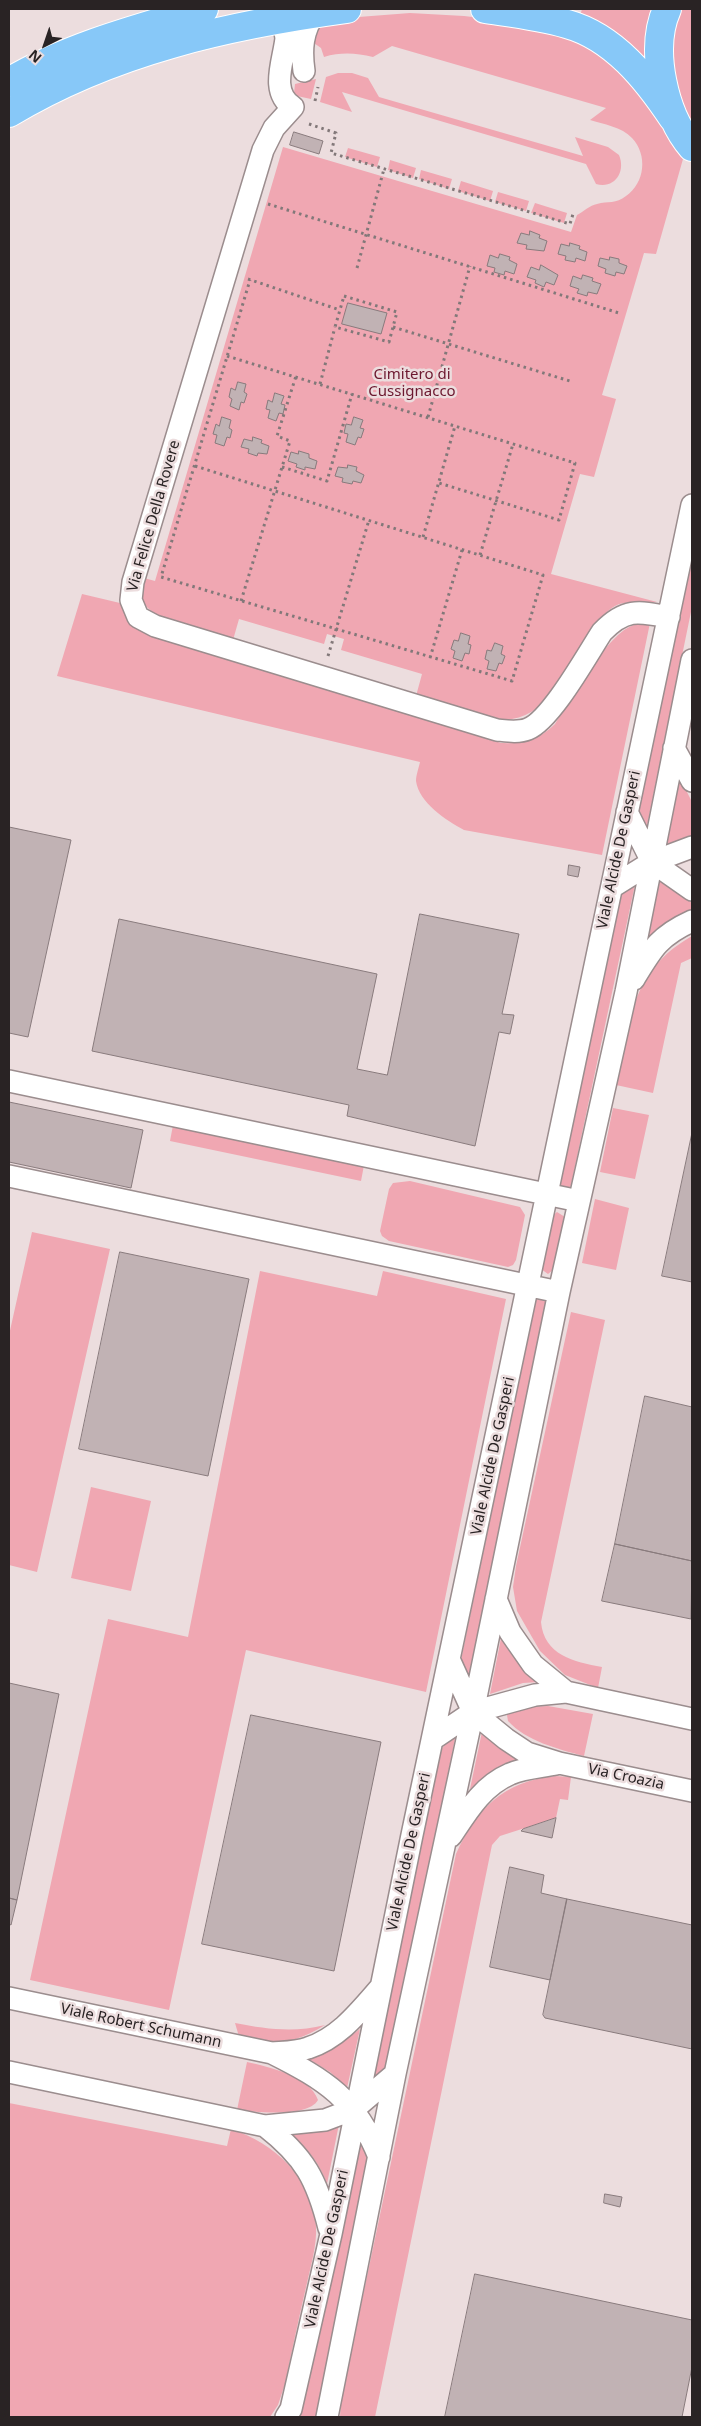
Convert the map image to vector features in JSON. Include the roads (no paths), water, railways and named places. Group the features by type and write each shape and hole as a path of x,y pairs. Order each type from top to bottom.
{"main road":[{"path":"9,82 65,56 116,36 204,9"},
{"path":"9,113 94,70 168,44 241,26 347,9"},
{"path":"485,9 569,24 593,35 613,48 634,67 653,89 692,147"},
{"path":"667,9 659,50 662,87 673,118"}],"street":[{"path":"304,71 302,46 305,32 315,13"},
{"name":"Via Felice Della Rovere","path":"278,20 285,32 286,38 280,86 284,98 293,107 274,128 263,150 133,582 131,600 138,617 146,622 183,634 497,730 515,732 528,729 546,715 602,632 613,621 634,612 669,617"},
{"name":"Viale Alcide De Gasperi","path":"286,2417 298,2381 331,2234 354,2109 382,1986 692,505"},
{"name":"Viale Alcide De Gasperi","path":"327,2417 395,2074 473,1712 559,1292 626,992 692,660"},
{"path":"674,748 692,781"},
{"path":"627,812 652,862 692,890"},
{"path":"612,887 652,862 692,847"},
{"path":"626,992 653,946 671,932 692,921"},
{"path":"9,1081 579,1201"},
{"path":"9,1176 559,1292"},
{"path":"496,1599 510,1632 533,1665 566,1692"},
{"name":"Via Croazia","path":"449,1659 473,1712 506,1740 527,1753 559,1763 692,1791"},
{"path":"433,1738 473,1712 535,1695 566,1692 692,1719"},
{"name":"Via Croazia","path":"444,1845 476,1799 492,1785 510,1773 559,1763"},
{"name":"Viale Robert Schumann","path":"272,2054 307,2049 328,2039 346,2026 382,1986"},
{"name":"Viale Robert Schumann","path":"9,1998 272,2054 303,2069 328,2085 354,2109 369,2131 380,2157"},
{"path":"9,2072 264,2126 325,2120 354,2109 395,2074"},
{"path":"264,2126 285,2142 303,2162 322,2199 331,2234"}],"park label":[{"name":"Cimitero di Cussignacco","path":"412,384"}]}
